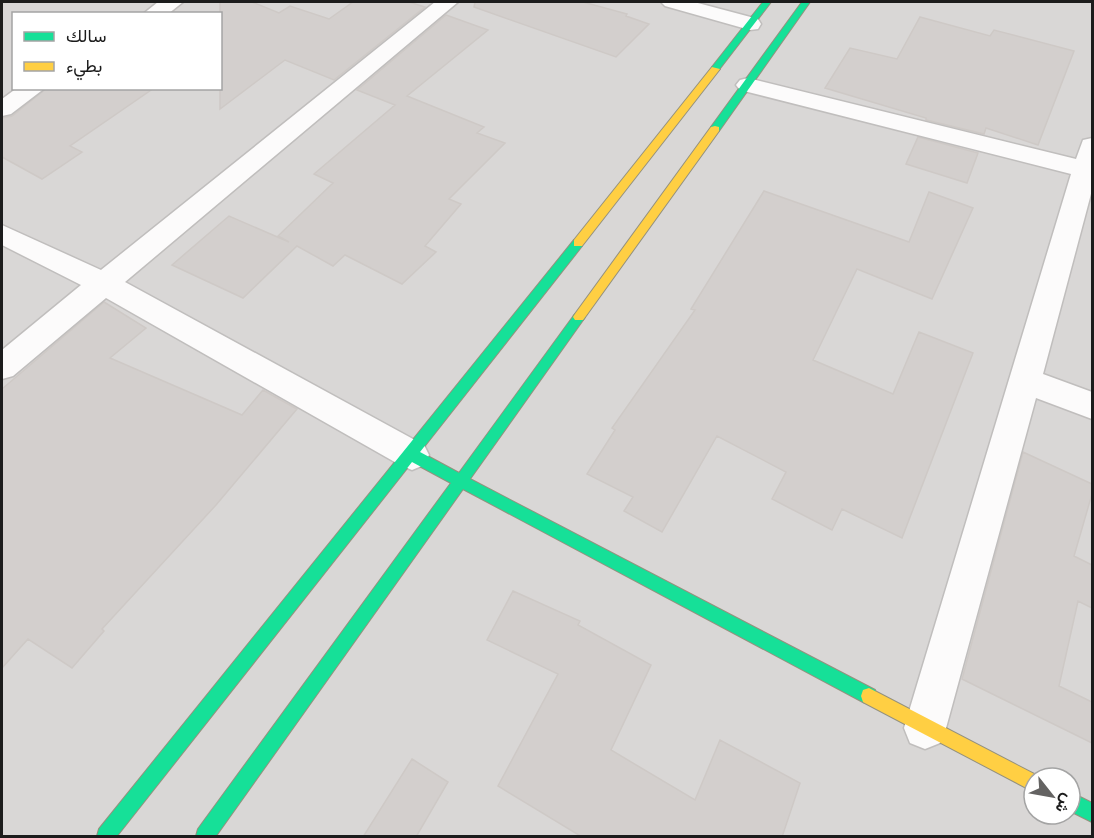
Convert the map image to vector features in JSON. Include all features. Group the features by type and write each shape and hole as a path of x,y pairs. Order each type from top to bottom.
{"street":[{"path":"156,12 172,2"},
{"path":"2,367 447,2"},
{"path":"672,2 750,24"},
{"path":"106,837 412,455 483,360 767,2"},
{"path":"205,837 807,2"},
{"path":"748,85 1090,162 1024,380 925,728"},
{"path":"2,109 31,90"},
{"path":"2,234 102,283 461,482 925,728 1022,777"},
{"path":"1024,380 1092,406"}],"shaded area":[{"path":"2,2 1092,2 1092,836 2,836"}],"building":[{"path":"220,2 252,2 279,13 290,6 329,19 353,2 409,2 425,7 334,80 285,60 220,109 222,12 220,12"},
{"path":"475,2 583,2 627,14 626,16 649,24 616,57 474,7"},
{"path":"446,15 488,30 407,96 484,127 477,133 505,143 449,199 461,204 425,246 436,252 402,284 345,255 333,266 297,246 243,298 172,265 229,216 289,242 278,236 333,183 314,174 395,105 357,90"},
{"path":"920,17 990,36 994,30 1074,51 1038,145 986,128 984,134 926,120 926,118 825,88 850,48 897,59"},
{"path":"44,90 151,90 70,146 82,152 42,179 2,157 2,118 12,116"},
{"path":"918,137 978,153 967,183 906,164"},
{"path":"764,191 909,242 929,192 973,208 932,299 857,269 813,360 893,394 919,332 973,353 902,538 842,509 832,530 772,499 786,472 717,436 662,532 624,511 633,497 587,474 615,430 612,428 695,310 691,309"},
{"path":"104,302 146,328 110,358 242,415 263,390 297,409 216,505 102,629 104,631 72,668 28,639 2,668 2,389"},
{"path":"1023,452 1092,484 1092,494 1074,556 1092,565 1092,608 1078,601 1059,686 1092,702 1092,743 962,679"},
{"path":"513,591 580,621 578,625 651,665 611,750 695,800 720,740 800,783 782,837 582,837 498,786 558,674 487,640"},
{"path":"412,759 448,782 416,837 363,837"}],"traffic: fast":[{"path":"715,69 767,2"},
{"path":"715,129 806,2"},
{"path":"106,836 578,243"},
{"path":"205,836 579,317"},
{"path":"412,455 869,696"},
{"path":"1082,808 1092,813"}],"traffic: slow":[{"path":"578,243 715,69"},
{"path":"579,317 715,129"},
{"path":"869,696 1022,777"}]}
